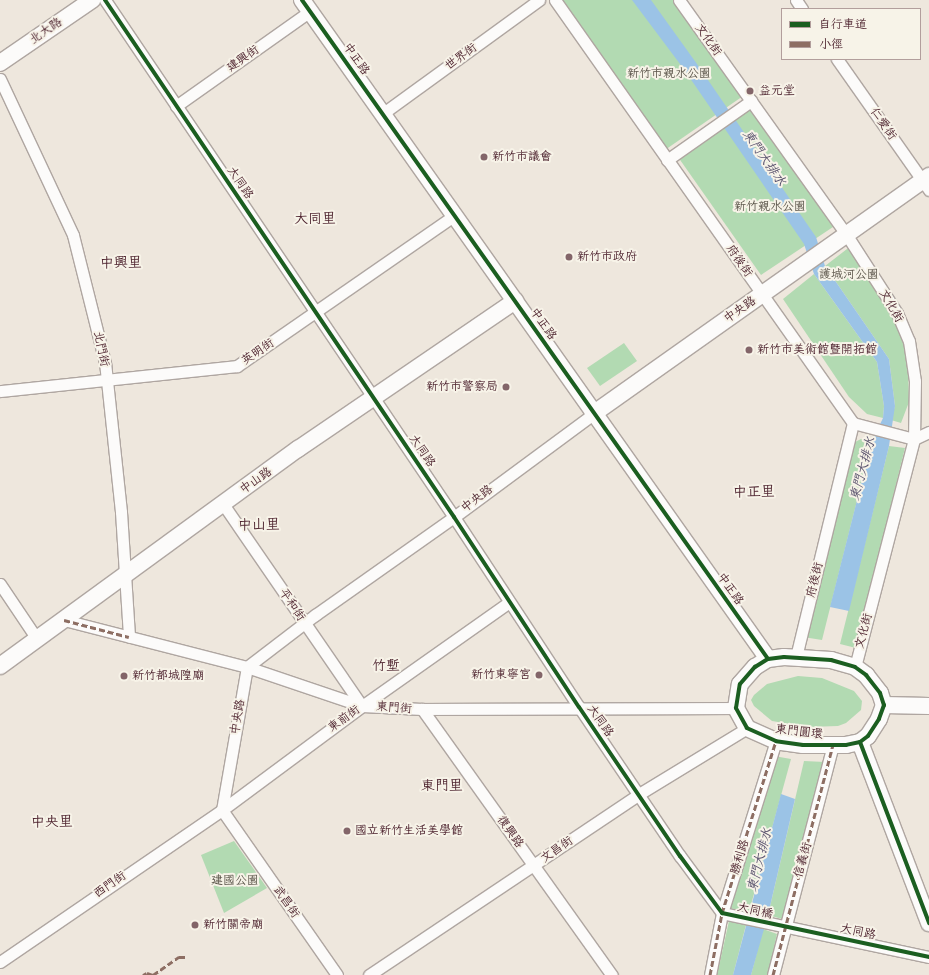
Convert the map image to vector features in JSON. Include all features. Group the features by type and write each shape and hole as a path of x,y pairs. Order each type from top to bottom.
{"street":[{"name":"北大路","path":"0,63 92,0"},
{"name":"大同路","path":"104,0 454,517 508,603 722,914"},
{"name":"世界街","path":"382,114 539,0"},
{"name":"府後街","path":"555,0 854,424 796,657"},
{"name":"文化街","path":"679,0 846,234 897,313 909,341 915,381 914,439 854,667"},
{"name":"建興街","path":"176,106 306,6"},
{"name":"中正路","path":"306,6 768,659"},
{"name":"仁愛街","path":"838,60 927,182"},
{"name":"北門街","path":"0,79 73,235 105,362 126,575 130,637"},
{"path":"667,160 751,101"},
{"path":"846,234 927,182"},
{"name":"英明街","path":"0,391 107,381 237,366 454,216"},
{"name":"中央路","path":"222,810 247,667 304,623 454,517 594,414 846,234"},
{"name":"中山路","path":"0,666 223,504 515,301"},
{"path":"854,424 914,439 929,432"},
{"name":"平和街","path":"223,504 362,706"},
{"path":"0,584 36,639"},
{"name":"東前街","path":"222,810 362,706 508,603"},
{"name":"東門街","path":"64,620 247,667 362,706 422,710 579,707 736,708"},
{"path":"746,728 736,708 740,684 746,674 768,659 796,657 831,660 854,667 874,683 884,705 874,728 860,742 929,923"},
{"path":"884,705 929,706"},
{"name":"復興路","path":"422,710 612,975"},
{"name":"東門圓環","path":"746,728 776,741 833,746 860,742"},
{"name":"文昌街","path":"369,975 534,866 639,794 746,728"},
{"name":"勝利路","path":"710,975 722,914 776,741"},
{"name":"信義街","path":"773,975 784,927 833,746"},
{"name":"西門街","path":"0,962 222,810"},
{"name":"武昌街","path":"222,810 337,975"},
{"name":"大同橋","path":"722,914 784,927"},
{"name":"大同路","path":"784,927 929,957"}],"green space":[{"name":"新竹市親水公園","path":"555,0 679,0 746,94 662,152"},
{"name":"新竹親水公園","path":"752,102 839,223 761,275 678,157"},
{"name":"護城河公園","path":"847,249 850,249 892,311 903,341 908,364 909,402 901,423 891,420 895,406 889,359 825,266"},
{"name":"護城河公園","path":"814,274 877,362 884,406 883,418 867,414 849,397 783,299"},
{"path":"624,343 637,361 600,386 587,368"},
{"path":"861,439 872,441 822,640 803,637 855,442"},
{"path":"889,446 905,448 856,648 840,644"},
{"path":"798,676 822,678 854,691 862,701 861,710 846,723 838,726 808,727 772,721 754,706 751,700 754,695 767,684"},
{"path":"774,756 791,759 749,912 729,908"},
{"path":"804,761 825,762 782,919 768,915"},
{"name":"建國公園","path":"234,841 267,888 224,913 201,855"},
{"path":"729,921 746,925 733,975 717,975"},
{"path":"763,929 777,934 768,975 751,975"}],"water":[{"path":"632,0 651,0 697,64 816,237 825,266 889,359 895,406 889,446 849,611 830,607 872,441 883,418 884,406 877,362 814,274 804,244 683,68"},
{"path":"781,794 795,799 768,915 751,975 733,975"}],"marked path":[{"path":"64,620 129,637"},
{"path":"710,975 722,913 776,741"},
{"path":"773,975 833,745"},
{"path":"143,975 147,973 153,975 179,957 188,957"}],"cycle path":[{"path":"105,0 454,517 579,707 680,856 722,913 929,957"},
{"path":"302,0 768,659"},
{"path":"784,657 831,660 855,667 866,675 880,693 884,705 879,719 868,736 860,742 846,745 803,745 776,741 747,728 736,708 740,684 755,667 768,659 784,657"},
{"path":"860,742 929,923"}],"place":[{"name":"益元堂","path":"750,91"},
{"name":"新竹市議會","path":"484,157"},
{"name":"新竹市政府","path":"569,257"},
{"name":"新竹市美術館暨開拓館","path":"749,350"},
{"name":"新竹市警察局","path":"506,387"},
{"name":"新竹東寧宮","path":"539,675"},
{"name":"新竹都城隍廟","path":"124,676"},
{"name":"國立新竹生活美學館","path":"347,831"},
{"name":"新竹關帝廟","path":"195,925"}],"district":[{"name":"大同里","path":"315,219"},
{"name":"中興里","path":"121,263"},
{"name":"中正里","path":"754,492"},
{"name":"中山里","path":"259,525"},
{"name":"竹塹","path":"386,666"},
{"name":"東門里","path":"442,786"},
{"name":"中央里","path":"52,822"}],"water label":[{"name":"東門大排水","path":"764,158"},
{"name":"東門大排水","path":"863,469"},
{"name":"東門大排水","path":"760,860"}]}
